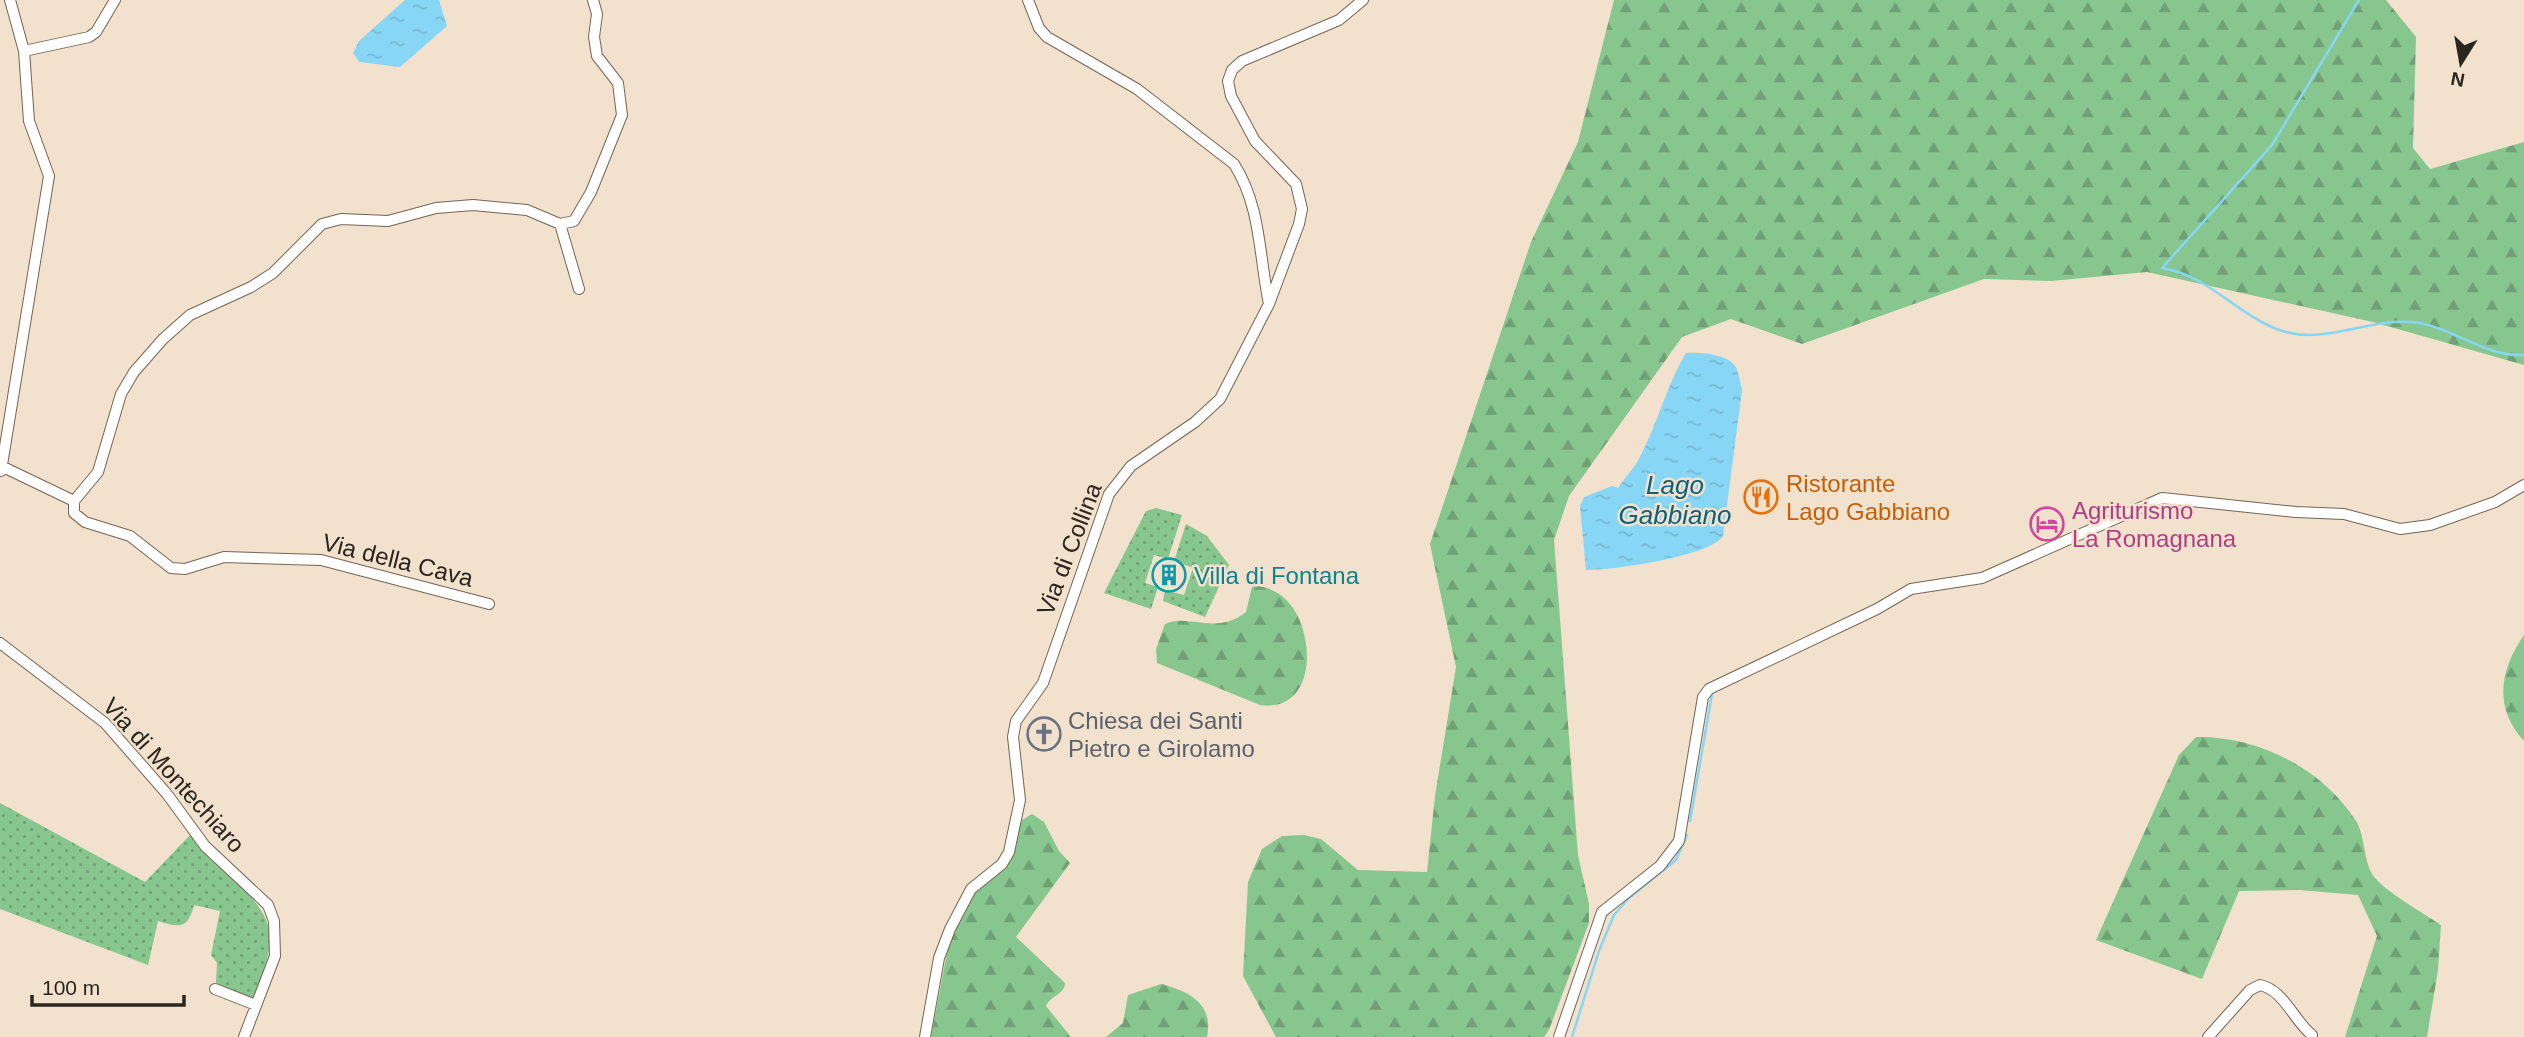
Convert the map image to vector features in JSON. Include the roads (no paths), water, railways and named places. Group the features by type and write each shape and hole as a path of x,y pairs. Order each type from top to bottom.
{"street":[{"path":"1,470 49,176 29,121 24,51 10,0"},
{"path":"24,51 89,37 96,32 115,0"},
{"path":"74,500 98,471 121,394 134,372 163,339 190,315 251,287 273,273 321,224 341,219 388,221 436,208 473,205 527,210 560,224 570,223 580,213 622,115 618,83 597,56 594,37 597,14 593,0"},
{"path":"1028,0 1039,28 1047,37 1137,89 1234,164 1252,200 1269,304"},
{"name":"Via di Collina","path":"925,1037 939,958 950,929 971,889 1002,864 1009,852 1020,800 1013,737 1016,721 1043,683 1109,494 1131,466 1216,405 1269,304 1299,224 1301,202 1291,176 1255,141 1237,108 1228,81 1232,70 1242,61 1339,20 1363,0"},
{"path":"560,224 579,289"},
{"name":"Via della Cava","path":"1,470 74,500 74,513 81,520 130,536 171,568 185,569 224,557 321,560 489,604"},
{"path":"1559,1037 1602,912 1660,866 1679,841 1706,691 1877,609 1911,589 1982,578 2162,498 2296,512 2344,514 2400,529 2430,525 2495,502 2524,485"},
{"name":"Via di Montechiaro","path":"0,643 105,723 167,794 205,846 268,905 274,921 275,956 244,1037"},
{"path":"2208,1037 2250,990 2260,985 2276,992 2297,1023 2312,1035"},
{"path":"215,989 256,1005"}],"water":[{"path":"405,0 439,0 447,26 400,67 359,62 353,53 359,41"},
{"name":"Lago Gabbiano","path":"1686,353 1727,359 1736,367 1742,390 1723,536 1699,550 1680,556 1637,565 1586,570 1580,506 1584,497 1612,486 1618,488 1635,466"}],"waterway":[{"path":"2163,267 2272,145 2359,0"},
{"path":"2162,268 2194,278 2259,321 2291,333 2326,334 2378,324 2412,322 2441,329 2495,351 2524,355"},
{"path":"1690,821 1712,694"},
{"path":"1572,1037 1599,951 1614,915 1629,898 1676,860 1687,835"}],"place":[{"name":"Ristorante Lago Gabbiano","path":"1761,497"},
{"name":"Agriturismo La Romagnana","path":"2047,524"},
{"name":"Villa di Fontana","path":"1169,575"},
{"name":"Chiesa dei Santi Pietro e Girolamo","path":"1044,734"}]}
